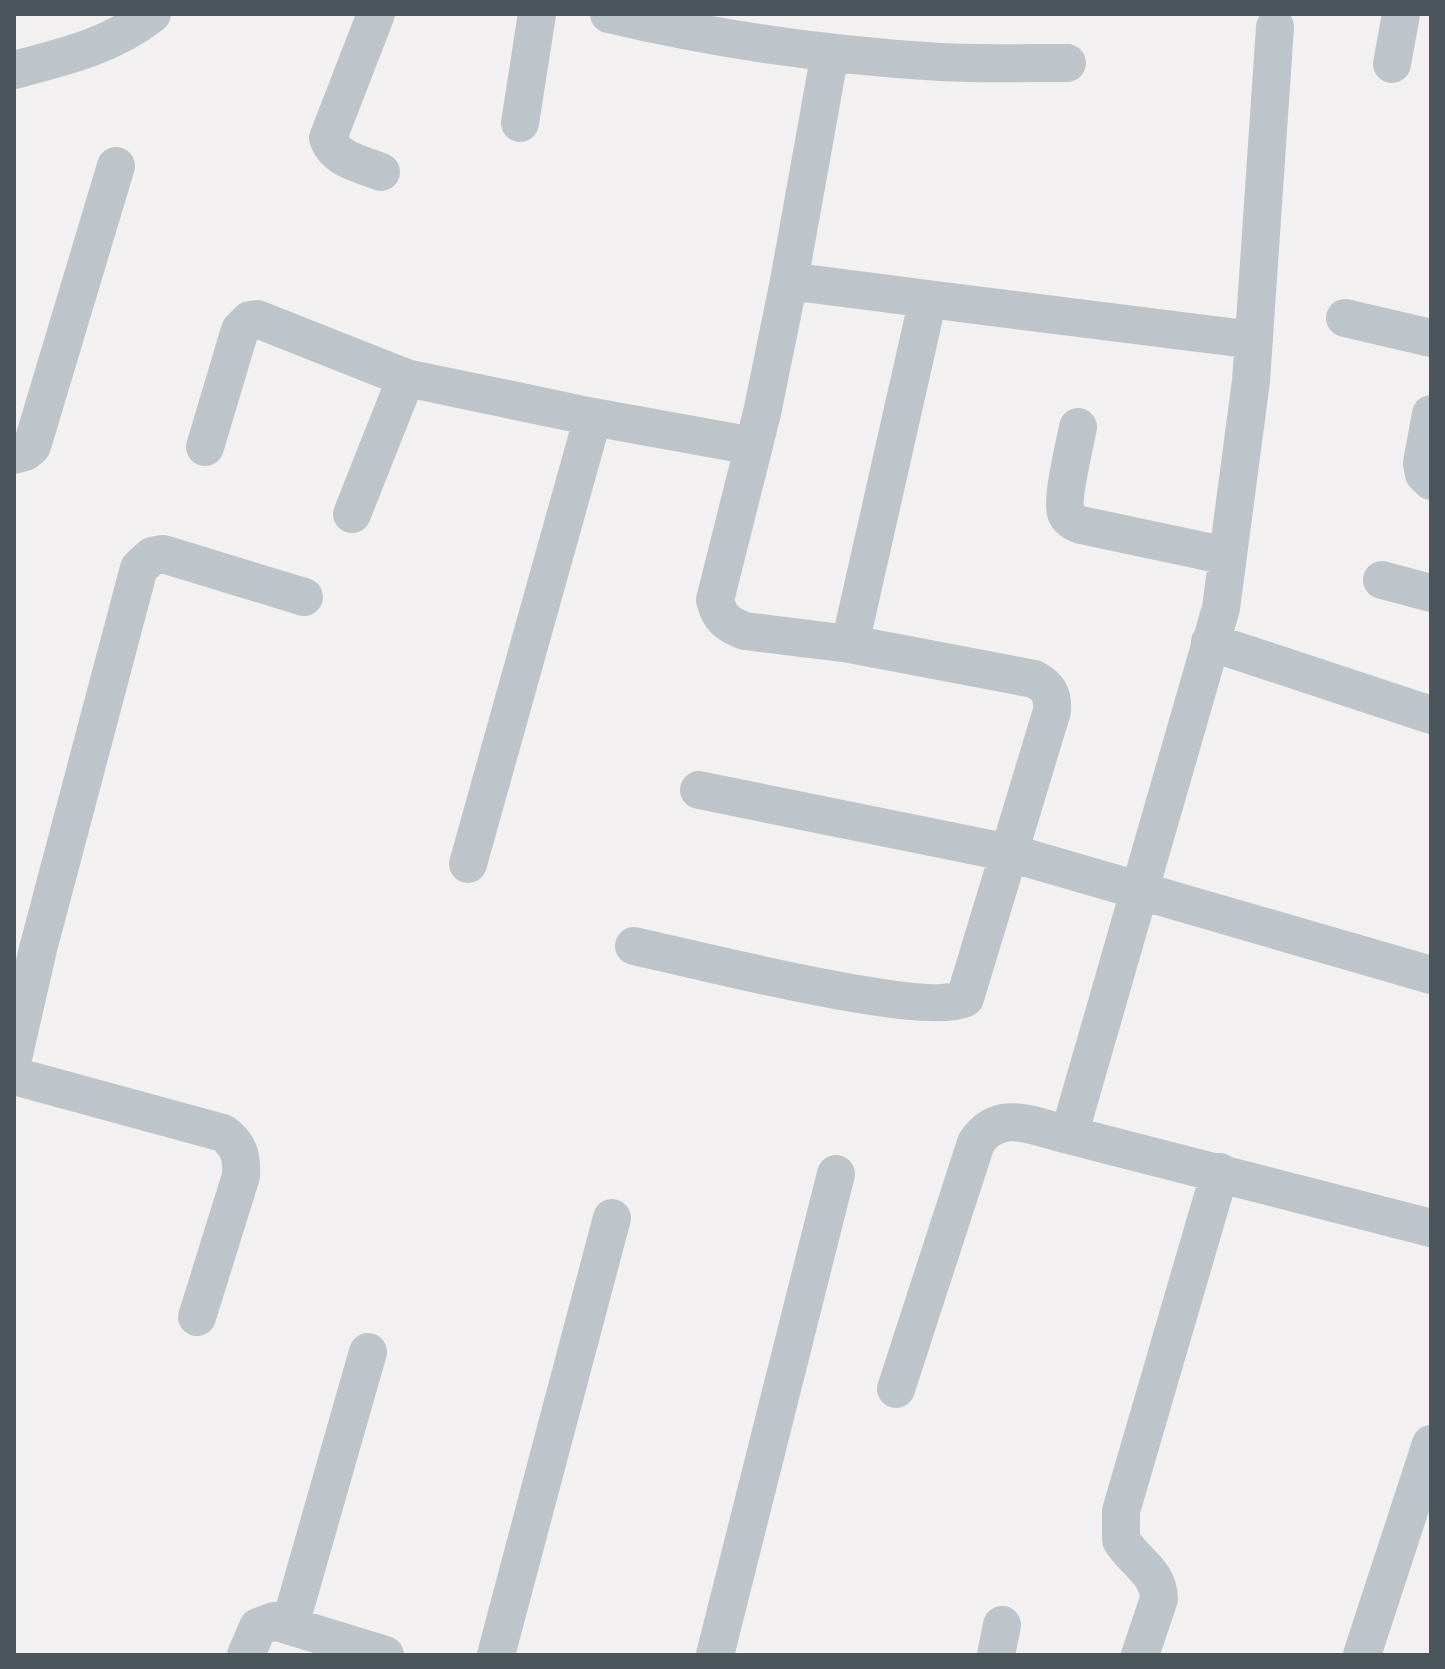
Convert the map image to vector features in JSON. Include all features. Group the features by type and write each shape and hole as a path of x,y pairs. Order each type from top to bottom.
{"street":[{"path":"14,70 73,55 112,40 152,14"},
{"path":"376,14 328,138 339,155 381,172"},
{"path":"520,123 537,14"},
{"path":"609,14 716,37 830,53 944,62 1067,63"},
{"path":"1392,64 1401,14"},
{"path":"1069,1135 1221,608 1254,340 1275,27"},
{"path":"634,946 883,999 924,1003 959,1001 969,993 1052,711 1053,700 1044,684 1034,679 850,644 745,631 732,626 717,612 715,600 789,281 830,53"},
{"path":"14,455 32,446 116,166"},
{"path":"789,281 1254,340"},
{"path":"850,644 928,299"},
{"path":"1345,318 1431,338"},
{"path":"205,447 240,330 250,320 257,319 406,378 753,446"},
{"path":"352,514 406,378"},
{"path":"1431,414 1422,463 1424,474 1431,481"},
{"path":"468,864 593,417"},
{"path":"1078,427 1066,497 1065,512 1071,520 1081,525 1227,556"},
{"path":"14,1054 38,949 139,568 152,556 163,554 304,597"},
{"path":"1382,580 1431,593"},
{"path":"1210,642 1431,715"},
{"path":"699,790 1010,853 1431,975"},
{"path":"14,1076 223,1133 234,1141 242,1161 241,1176 197,1317"},
{"path":"896,1389 976,1143 985,1130 1007,1120 1431,1228"},
{"path":"1140,1655 1159,1599 1159,1589 1154,1576 1121,1540 1121,1511 1220,1172"},
{"path":"715,1655 836,1174"},
{"path":"496,1655 612,1218"},
{"path":"290,1625 368,1352"},
{"path":"1362,1655 1431,1444"},
{"path":"246,1655 258,1627 274,1621 385,1655"}]}
